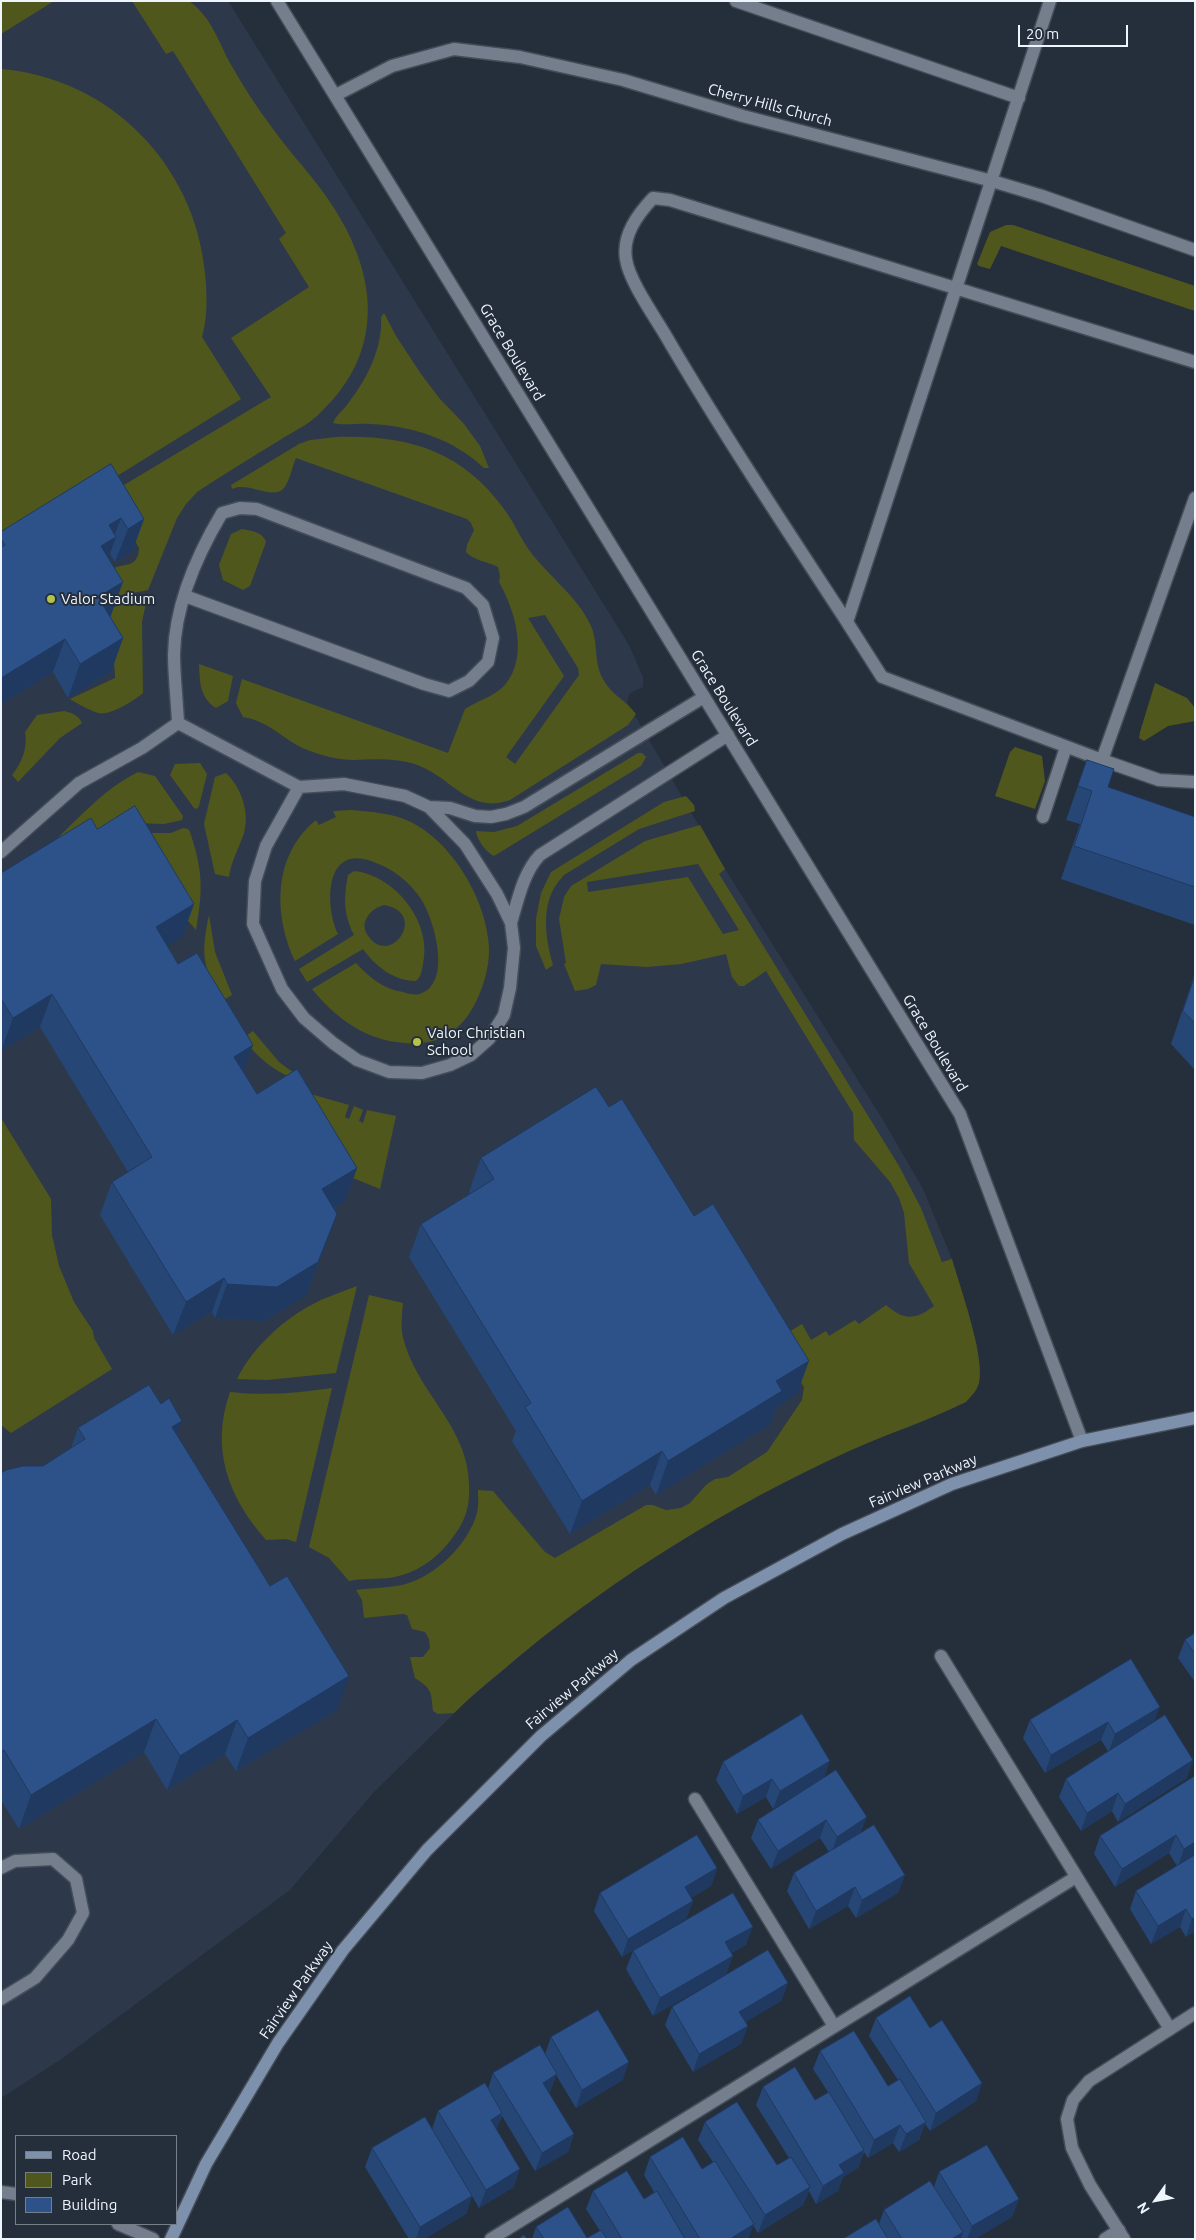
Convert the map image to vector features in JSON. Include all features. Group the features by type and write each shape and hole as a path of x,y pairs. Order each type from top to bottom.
{"main road":[{"name":"Fairview Parkway","path":"178,2224 206,2164 273,2051 343,1950 427,1850 541,1736 631,1660 733,1593 842,1534 952,1484 1082,1441 1195,1418"},
{"name":"Fairview Parkway","path":"171,2239 178,2225"}],"street":[{"name":"Grace Boulevard","path":"278,1 960,1114 1082,1441"},
{"path":"736,1 1019,98"},
{"path":"847,622 1050,1"},
{"name":"Cherry Hills Church","path":"336,95 392,66 454,50 520,57 623,80 743,116 992,181 1042,196 1195,250"},
{"path":"1195,362 670,200 653,198 638,214 628,236 626,258 635,283 712,414 882,677 1159,780 1195,782"},
{"path":"1102,760 1195,498"},
{"path":"178,723 174,653 178,613 203,545 222,513 240,508 257,509 466,588 483,605 493,638 488,662 469,681 449,691 424,684 185,596"},
{"path":"429,807 450,808 475,816 506,814 524,807 704,697"},
{"path":"178,723 300,787 344,784 405,796 429,807 465,844 478,862 511,923 514,948 510,988 504,1015 489,1039 471,1055 450,1065 422,1073 389,1072 357,1060 304,1018 282,989 253,924 255,881 266,846 300,787"},
{"path":"1,852 79,783 142,748 178,723"},
{"path":"511,923 525,878 532,863 540,855 728,735"},
{"path":"1043,817 1066,747"},
{"path":"941,1656 1170,2029"},
{"path":"695,1799 834,2026"},
{"path":"1,1868 15,1861 53,1859 76,1879 83,1913 68,1940 35,1978 1,1999"},
{"path":"491,2239 1076,1877"},
{"path":"1105,2239 1122,2235 1090,2185 1072,2148 1067,2119 1073,2100 1089,2081 1195,2013"},
{"path":"1,2192 15,2194"},
{"path":"120,2225 153,2239"}],"shaded area":[{"name":"Valor Christian School","path":"1,1 228,1 629,645 643,677 643,687 630,693 627,702 710,845 883,1120 923,1189 952,1259 977,1345 980,1368 979,1382 975,1392 966,1402 848,1451 771,1489 708,1524 620,1579 557,1625 469,1699 374,1792 290,1890 60,2060 1,2098"}],"green space":[{"path":"1,1 54,1 1,34"},
{"path":"132,1 189,1 203,14 213,29 235,72 256,105 320,188 339,216 354,245 363,274 368,304 366,333 357,361 342,389 310,422 197,492 177,518 148,590 113,597 109,570 133,563 138,555 139,548 109,494 271,397 231,338 309,287 279,239 286,233 173,51 166,54"},
{"path":"1,69 41,76 77,89 111,109 140,134 165,163 184,197 198,234 206,289 206,313 202,337 241,399 1,548"},
{"path":"1006,225 1013,225 1195,286 1195,311 1001,246 990,269 979,266 977,264 990,232"},
{"path":"384,313 396,336 421,374 440,399 464,424 480,446 489,468 484,468 459,449 446,442 417,431 387,425 333,423 356,393 368,373 379,340 381,317"},
{"path":"363,437 409,443 431,450 451,460 470,473 504,509 532,554 573,598 585,615 593,631 598,666 606,685 636,714 628,725 510,800 484,803 463,794 433,773 414,764 389,760 343,759 315,753 293,743 262,723 243,717 236,703 242,679 448,753 465,709 501,689 512,673 516,661 517,633 510,606 499,582 498,567 473,557 466,552 474,530 467,519 296,458 286,485 279,491 273,493 245,487 232,489 231,485 299,444 310,440","holes":["545,615 578,668 579,675 515,764 506,757 564,676 528,618"]},
{"path":"242,529 260,534 266,542 250,586 243,590 223,580 219,565 231,534"},
{"path":"133,601 145,601 146,603 142,622 143,693 116,710 104,713 96,712 70,699 115,678 110,624 111,615 108,609"},
{"path":"199,664 233,676 228,701 216,708 210,704 203,694"},
{"path":"1155,683 1187,698 1195,708 1195,721 1168,726 1144,741 1139,738 1140,732"},
{"path":"64,711 79,718 82,723 60,738 18,782 12,775 23,755 26,743 25,732 37,715"},
{"path":"1015,747 1042,756 1045,781 1035,809 995,796 1010,752"},
{"path":"638,753 642,753 646,757 641,766 494,856 480,842 476,831 494,832 517,826"},
{"path":"200,763 207,774 197,809 194,808 170,775 175,764"},
{"path":"138,772 155,776 183,816 182,820 164,824 133,823 43,852 99,798"},
{"path":"226,773 240,793 246,817 244,833 233,860 229,877 215,874 204,824 215,777"},
{"path":"686,796 694,805 695,811 639,829 564,875 556,884 551,895 546,917 546,929 553,965 546,970 536,946 536,919 541,893 551,872 664,802"},
{"path":"352,810 382,813 397,817 411,822 426,831 452,856 463,871 479,905 485,921 489,945 488,965 483,984 468,1016 449,1034 438,1039 412,1043 396,1042 371,1035 349,1024 329,1008 312,989 356,963 377,982 389,988 417,994 422,993 431,986 436,976 438,949 431,920 416,892 393,871 371,861 356,858 344,862 336,870 330,894 331,909 338,934 295,961 288,943 283,924 281,886 291,850 302,834 316,820 319,825 336,817 333,811"},
{"path":"700,825 725,869 719,874 899,1166 921,1208 942,1262 952,1259 975,1339 980,1371 979,1383 966,1402 862,1445 803,1473 717,1519 676,1544 595,1598 555,1628 517,1658 454,1713 438,1714 433,1711 430,1691 415,1678 410,1657 423,1657 430,1648 429,1639 425,1632 412,1629 407,1615 403,1614 364,1618 362,1600 356,1590 402,1585 426,1575 438,1567 458,1548 473,1525 478,1510 478,1490 493,1491 545,1552 555,1558 646,1505 653,1505 666,1510 681,1508 690,1503 707,1484 715,1479 728,1477 767,1452 802,1400 804,1387 774,1341 802,1324 811,1340 826,1331 829,1336 855,1320 859,1324 886,1305 899,1314 910,1317 921,1314 934,1306 909,1263 904,1213 899,1198 890,1182 854,1140 853,1113 766,971 744,986 739,986 732,977 726,954 681,964 647,967 601,964 596,985 588,989 575,991 564,964 566,963 559,919 564,897 571,886 645,841","holes":["698,864 739,930 723,934 688,877 588,892 587,882"]},
{"path":"183,828 188,829 190,832 199,869 201,891 196,930 184,916 150,833 171,833"},
{"path":"354,871 369,874 383,881 396,891 408,904 422,933 425,948 422,971 416,981 400,978 379,967 363,949 307,982 299,969 354,935 350,927 345,905 348,875","holes":["384,905 397,910 404,918 405,927 402,935 395,942 387,946 378,945 366,932 365,922 367,918 370,913"]},
{"path":"209,915 215,952 232,995 220,1002 205,960 204,951"},
{"path":"253,1031 279,1062 305,1081 278,1071 255,1053 243,1038"},
{"path":"293,1089 349,1105 345,1117 349,1119 354,1106 363,1110 359,1121 363,1123 367,1110 396,1116 380,1189 353,1178"},
{"path":"1,1118 51,1199 52,1235 59,1266 74,1302 93,1331 94,1338 112,1369 11,1433 1,1425"},
{"path":"357,1286 336,1373 267,1380 237,1379 262,1343 284,1323 321,1300"},
{"path":"369,1295 403,1303 402,1327 404,1341 420,1377 461,1446 467,1465 469,1500 464,1519 448,1544 424,1565 396,1577 349,1581 329,1558 309,1547"},
{"path":"332,1388 296,1542 286,1539 266,1540 242,1507 226,1471 222,1433 224,1413 230,1392 256,1394"}],"building":[{"name":"Valor Stadium","path":"111,464 144,519 128,529 121,518 109,525 116,537 101,546 123,582 98,597 123,638 80,664 65,639 1,678 1,547 5,545 1,539 1,532"},
{"path":"1087,760 1114,769 1108,787 1195,817 1195,887 1074,846 1092,791 1078,786"},
{"path":"135,806 194,904 156,927 178,964 197,953 253,1045 234,1057 257,1094 297,1069 357,1168 322,1189 337,1214 318,1262 277,1287 227,1284 224,1278 186,1302 112,1182 152,1157 52,994 13,1018 1,999 1,873 91,818 97,829"},
{"path":"1195,976 1195,1023 1183,1011"},
{"path":"596,1087 609,1107 622,1099 694,1216 713,1204 809,1361 776,1381 782,1391 668,1461 662,1451 582,1501 525,1407 531,1403 421,1224 494,1179 481,1158"},
{"path":"149,1385 161,1404 169,1398 182,1421 172,1427 270,1586 287,1576 349,1676 248,1738 237,1720 180,1756 156,1719 31,1795 4,1750 1,1752 1,1473 23,1466 43,1466 85,1439 78,1428"},
{"path":"1195,1633 1195,1654 1185,1640"},
{"path":"1131,1659 1160,1707 1115,1734 1108,1722 1051,1755 1030,1720"},
{"path":"802,1714 830,1761 780,1791 772,1779 743,1796 723,1762"},
{"path":"1165,1715 1193,1760 1125,1804 1118,1793 1087,1813 1066,1779"},
{"path":"836,1770 867,1817 837,1837 826,1820 778,1851 758,1820"},
{"path":"1195,1776 1195,1842 1184,1849 1176,1835 1122,1869 1100,1836"},
{"path":"874,1825 905,1875 862,1900 855,1887 816,1911 794,1873"},
{"path":"697,1835 717,1868 685,1887 693,1901 628,1939 600,1893"},
{"path":"1195,1855 1195,1917 1192,1919 1186,1909 1158,1926 1136,1891"},
{"path":"733,1893 753,1927 725,1942 733,1956 660,1998 633,1951"},
{"path":"768,1950 788,1983 739,2012 748,2026 699,2054 672,2007"},
{"path":"910,1996 930,2028 942,2020 982,2083 936,2113 876,2018"},
{"path":"598,2010 629,2062 582,2090 551,2037"},
{"path":"854,2031 888,2086 900,2079 926,2122 906,2134 900,2125 874,2140 820,2051"},
{"path":"540,2045 557,2074 543,2083 574,2134 542,2153 493,2073"},
{"path":"795,2067 815,2100 829,2092 864,2150 839,2165 844,2173 823,2186 763,2087"},
{"path":"485,2083 502,2113 491,2120 520,2169 486,2190 438,2111"},
{"path":"737,2102 777,2165 791,2157 810,2187 765,2215 705,2122"},
{"path":"425,2117 472,2196 420,2227 372,2148"},
{"path":"683,2137 702,2169 715,2161 754,2224 730,2239 700,2239 650,2157"},
{"path":"987,2145 1019,2199 972,2226 939,2172"},
{"path":"627,2171 644,2199 657,2191 685,2239 622,2239 593,2191"},
{"path":"930,2181 963,2232 952,2239 902,2239 884,2210"},
{"path":"568,2207 587,2238 601,2230 607,2239 544,2239 536,2227"},
{"path":"876,2219 888,2239 843,2239"},
{"path":"524,2235 527,2239 519,2239"}],"place":[{"name":"Valor Stadium","path":"51,599"},
{"name":"Valor Christian School","path":"417,1042"}]}
